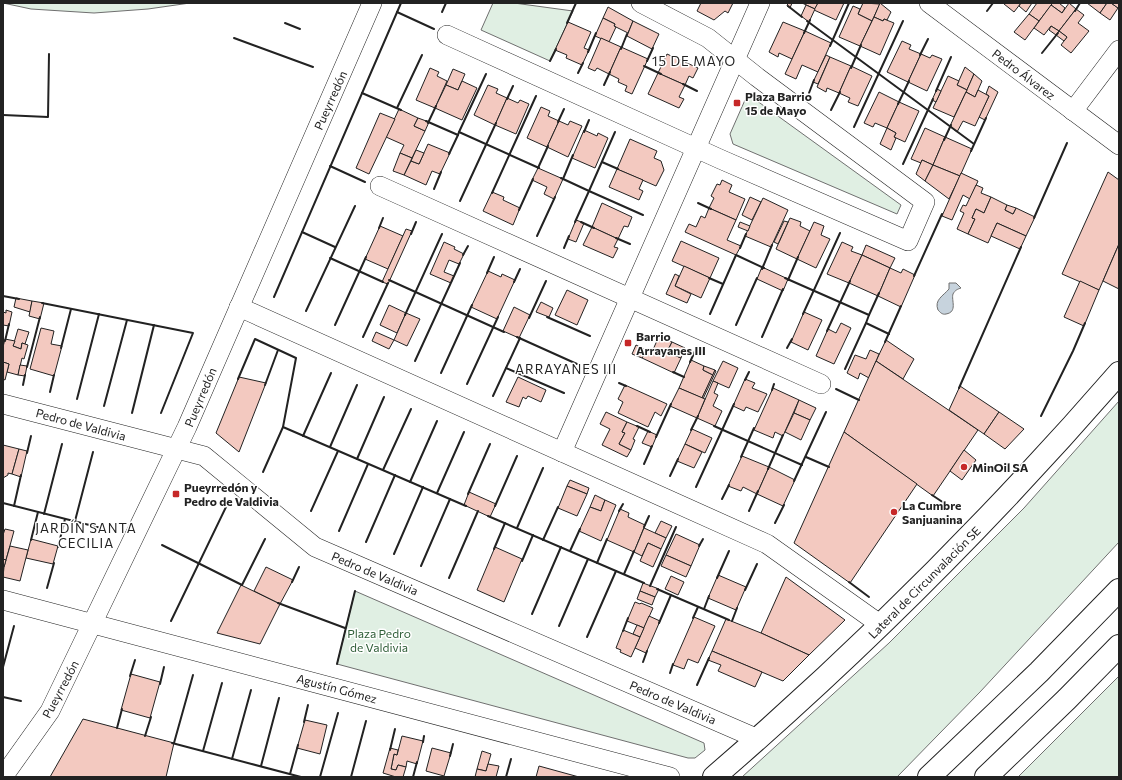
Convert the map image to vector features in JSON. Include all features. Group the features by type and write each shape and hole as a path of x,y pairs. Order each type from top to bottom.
{"main road":[{"name":"Lateral de Circunvalación SE","path":"714,777 819,684 960,548 1008,498 1119,373"},
{"path":"1039,672 1119,574"},
{"path":"929,777 1039,672 1119,590"},
{"path":"986,777 1067,699 1119,646"}],"street":[{"name":"Pueyrredón","path":"3,777 50,711 188,427 239,306 372,3"},
{"path":"447,35 696,148 908,241 925,202 735,60 708,38 641,3"},
{"path":"562,452 760,3"},
{"name":"Pedro Álvarez","path":"929,3 1119,145"},
{"path":"1073,111 1119,50"},
{"path":"380,186 820,384"},
{"path":"239,306 767,544 881,625"},
{"name":"Pedro de Valdivia","path":"3,404 204,456 315,547 758,739"},
{"name":"Agustín Gómez","path":"3,600 670,777"}],"green space":[{"path":"3,3 190,3 148,9 94,13 31,9"},
{"path":"493,3 514,3 573,11 550,61 481,30"},
{"path":"753,98 901,205 897,214 733,144 730,134 745,100"},
{"path":"1119,401 1119,542 980,692 897,777 742,777 889,643 1024,508"},
{"name":"Plaza Pedro de Valdivia","path":"355,591 704,743 705,750 695,758 688,758 337,664"},
{"path":"1119,676 1119,777 1018,777"}],"shaded area":[{"path":"949,283 956,283 961,288 953,294 952,311 950,313 943,314 938,310 937,303 949,289"}],"building":[{"path":"701,3 733,3 728,13 725,11 714,20 697,11"},
{"path":"788,3 792,3 790,8 787,6"},
{"path":"802,3 818,3 815,9"},
{"path":"818,3 844,3 836,20 814,10"},
{"path":"863,3 880,4 872,21 858,14"},
{"path":"880,3 891,12 887,20 884,19 883,21 874,17"},
{"path":"1021,3 1014,12 1004,4"},
{"path":"1021,3 1032,3 1026,12 1019,6"},
{"path":"1037,3 1053,3 1039,21 1029,14"},
{"path":"1053,3 1059,3 1065,8 1062,13 1051,5"},
{"path":"1069,3 1076,9 1059,31 1051,26 1044,35 1034,28 1051,5 1062,13"},
{"path":"1087,3 1107,3 1100,13"},
{"path":"1107,3 1111,3 1118,8 1110,20 1100,13"},
{"path":"1111,3 1119,3 1119,7 1118,8"},
{"path":"806,5 815,9 809,22 801,16"},
{"path":"853,6 860,9 858,14 872,21 860,46 839,37"},
{"path":"608,7 633,21 628,33 614,26 615,24 603,18"},
{"path":"1076,9 1084,15 1078,23 1089,31 1071,53 1061,45 1067,37 1059,31"},
{"path":"1029,14 1039,21 1025,40 1014,32"},
{"path":"874,17 883,21 884,19 894,23 880,55 860,46"},
{"path":"603,18 615,24 614,26 616,27 609,42 595,36"},
{"path":"633,21 659,34 652,49 627,36"},
{"path":"568,22 591,32 584,48 589,50 582,65 566,58 567,55 555,50"},
{"path":"783,22 805,31 792,59 779,53 778,57 769,52"},
{"path":"1051,26 1059,31 1056,35 1049,30"},
{"path":"805,31 831,43 818,72 802,65 796,79 785,74"},
{"path":"1059,31 1067,37 1064,41 1056,35"},
{"path":"601,38 621,47 609,74 597,68 595,71 588,68"},
{"path":"902,41 911,45 909,49 921,54 908,82 887,72"},
{"path":"621,47 648,59 632,94 625,91 627,86 618,82 619,79 609,74"},
{"path":"667,54 698,68 693,78 689,76 685,85 658,73"},
{"path":"921,54 930,58 932,55 942,59 927,91 908,82"},
{"path":"826,55 830,57 818,84 813,82"},
{"path":"830,57 851,66 839,93 827,88 826,92 817,87"},
{"path":"851,66 872,76 858,106 848,102 850,98 839,93"},
{"path":"965,67 974,74 967,90 957,85"},
{"path":"430,68 439,72 437,76 447,81 435,108 416,100"},
{"path":"453,69 465,74 458,90 446,85"},
{"path":"658,73 685,85 679,97 684,99 679,108 648,94"},
{"path":"974,74 982,81 975,97 966,92"},
{"path":"948,76 959,81 957,85 967,90 954,117 933,108"},
{"path":"462,81 477,88 462,120 435,108 446,85 458,90"},
{"path":"488,85 498,89 496,93 507,98 495,125 474,115"},
{"path":"989,86 998,92 985,120 979,117 989,96 986,94"},
{"path":"937,89 941,91 936,102 932,100"},
{"path":"978,90 989,96 975,126 963,121 957,132 950,126 966,92 975,97"},
{"path":"879,92 899,102 887,128 875,123 873,127 864,123"},
{"path":"507,98 518,103 520,100 529,104 516,134 495,125"},
{"path":"899,102 919,111 905,142 894,137 896,133 887,128"},
{"path":"541,107 550,111 548,116 559,121 547,147 527,138"},
{"path":"399,109 418,118 414,126 425,131 412,158 400,153 404,145 386,137"},
{"path":"380,113 395,119 369,174 356,168"},
{"path":"418,118 429,122 425,131 414,126"},
{"path":"559,121 568,125 570,121 582,126 568,157 547,147"},
{"path":"887,128 896,133 894,137 896,138 891,150 880,144"},
{"path":"925,128 945,137 933,165 922,160 921,163 911,159"},
{"path":"584,130 597,136 598,133 608,138 595,168 572,158"},
{"path":"945,137 972,149 960,176 933,165"},
{"path":"630,139 657,151 654,158 661,161 664,170 656,186 617,169"},
{"path":"428,144 450,153 440,174 432,171 426,185 404,175 411,161 419,164"},
{"path":"416,150 424,153 419,164 411,161"},
{"path":"400,153 412,158 404,175 393,171"},
{"path":"922,160 933,165 925,181 916,174"},
{"path":"933,165 960,176 949,199 925,181"},
{"path":"538,168 563,179 554,199 544,194 547,187 532,180"},
{"path":"617,169 643,180 639,189 643,191 639,200 609,187"},
{"path":"1108,172 1119,180 1119,244 1099,290 1062,274"},
{"path":"961,173 978,181 970,199 963,195 952,220 942,216"},
{"path":"722,180 732,185 729,192 745,199 736,220 709,208 714,198 711,196 717,184 720,185"},
{"path":"976,185 983,188 981,193 991,197 984,213 976,209 972,218 975,219 968,234 957,229 964,213 960,211 963,205 966,206"},
{"path":"492,192 504,197 503,200 520,208 513,225 483,211"},
{"path":"750,197 761,202 752,220 742,215"},
{"path":"991,197 1007,205 1005,210 1013,214 1016,208 1035,217 1026,236 997,223 988,243 968,234 975,219 972,218 976,209 984,213"},
{"path":"763,198 788,210 771,247 745,236"},
{"path":"602,203 632,217 628,227 624,226 618,239 592,227"},
{"path":"1007,205 1016,208 1013,214 1005,210"},
{"path":"709,208 736,220 727,240 741,246 736,255 685,232 689,224 696,227 701,216 705,218"},
{"path":"790,218 801,222 800,226 810,231 797,259 776,249"},
{"path":"576,220 584,223 576,242 568,239"},
{"path":"784,221 788,222 778,244 774,242"},
{"path":"740,222 750,226 748,231 738,227"},
{"path":"814,222 824,226 821,235 830,239 816,268 797,259"},
{"path":"997,223 1026,236 1020,249 991,236"},
{"path":"380,226 403,236 388,269 365,259"},
{"path":"592,227 618,239 614,247 618,248 613,258 583,245"},
{"path":"406,229 412,231 388,284 382,282"},
{"path":"681,241 719,258 710,278 672,261"},
{"path":"444,242 455,247 454,249 464,254 459,264 449,260 444,272 454,276 451,283 430,274"},
{"path":"842,242 853,247 851,251 862,255 849,283 827,274"},
{"path":"1119,244 1119,289 1103,281"},
{"path":"866,245 895,258 890,268 862,255"},
{"path":"862,255 890,268 878,296 849,283"},
{"path":"684,266 710,278 701,298 675,286"},
{"path":"762,267 788,279 783,291 757,279"},
{"path":"890,268 901,273 903,269 915,275 901,307 878,296"},
{"path":"488,271 501,277 502,274 515,280 497,319 471,307"},
{"path":"675,274 679,276 675,286 691,294 687,303 666,294"},
{"path":"1080,281 1099,290 1084,326 1064,317"},
{"path":"567,290 588,300 577,325 555,315"},
{"path":"16,298 32,301 30,312 14,307"},
{"path":"32,301 44,303 40,319 29,316"},
{"path":"541,302 553,308 549,317 536,312"},
{"path":"389,305 406,313 397,333 380,325"},
{"path":"514,307 530,315 519,338 503,331"},
{"path":"6,310 12,312 9,326 3,325 3,312 6,313"},
{"path":"804,312 822,320 808,350 791,342"},
{"path":"406,313 420,319 407,346 394,340"},
{"path":"841,323 851,328 834,364 816,356 828,329 836,333"},
{"path":"41,328 54,331 51,344 62,346 54,376 30,369"},
{"path":"18,329 29,332 25,344 22,343 21,349 13,346"},
{"path":"376,332 394,340 389,349 372,341"},
{"path":"659,336 672,342 667,352 681,358 674,373 642,358 646,350 652,352"},
{"path":"5,339 15,341 13,346 21,349 22,343 28,345 24,359 22,358 18,375 7,372 9,364 3,362 3,347"},
{"path":"886,340 914,359 903,379 876,361"},
{"path":"672,342 685,348 681,358 667,352"},
{"path":"636,345 646,350 642,358 632,354"},
{"path":"870,350 879,354 869,378 860,373 858,379 847,373 855,355 866,359"},
{"path":"691,360 704,366 703,370 713,375 702,398 679,388"},
{"path":"723,361 738,368 729,388 713,381"},
{"path":"876,361 978,430 933,496 844,432"},
{"path":"3,362 9,364 5,380 3,379"},
{"path":"20,365 27,366 25,376 18,375"},
{"path":"704,366 715,370 713,375 703,370"},
{"path":"715,370 716,371 703,399 702,398"},
{"path":"239,377 266,383 239,452 216,433"},
{"path":"518,377 546,390 541,402 528,396 526,399 523,397 519,407 506,402"},
{"path":"745,379 755,383 752,388 767,394 758,412 746,407 744,411 733,406"},
{"path":"713,381 718,383 714,393 718,395 713,406 722,411 715,426 697,418"},
{"path":"625,385 667,404 661,416 655,412 648,427 618,413 623,402 618,399"},
{"path":"960,386 999,412 984,434 949,410"},
{"path":"679,388 705,399 697,418 670,406"},
{"path":"773,388 799,400 783,436 775,432 773,438 754,430"},
{"path":"799,400 816,408 810,420 794,413"},
{"path":"606,412 627,422 622,432 625,433 619,444 631,450 627,457 602,445 610,429 600,424"},
{"path":"999,412 1024,429 1005,449 984,434"},
{"path":"794,413 810,420 801,440 785,432"},
{"path":"627,422 639,427 633,439 635,440 631,450 619,444 625,433 622,432"},
{"path":"692,429 712,438 705,453 685,444"},
{"path":"648,431 657,435 652,447 642,443"},
{"path":"844,432 917,484 850,583 794,543"},
{"path":"685,444 702,452 694,468 677,461"},
{"path":"3,445 19,449 12,474 8,473 8,475 3,478"},
{"path":"19,449 27,451 21,477 12,474"},
{"path":"964,450 976,460 962,480 950,471"},
{"path":"742,456 769,467 757,494 743,487 741,491 728,486"},
{"path":"769,467 795,480 783,506 757,494"},
{"path":"570,480 589,488 587,494 567,486"},
{"path":"567,486 587,494 577,516 558,508"},
{"path":"469,492 496,504 490,517 464,505"},
{"path":"595,495 605,500 601,511 590,507"},
{"path":"605,500 616,505 601,541 579,531 590,507 601,511"},
{"path":"620,509 629,513 628,517 645,525 634,552 607,540"},
{"path":"661,521 672,526 666,538 655,533"},
{"path":"644,528 666,538 661,549 648,543 642,556 634,552"},
{"path":"5,529 14,531 6,560 3,559 3,535"},
{"path":"676,534 700,545 691,566 666,555"},
{"path":"31,539 58,546 53,564 26,558"},
{"path":"648,543 661,549 653,567 640,561"},
{"path":"10,546 28,550 20,581 3,577 4,567"},
{"path":"495,547 522,559 504,602 477,590"},
{"path":"666,555 691,566 686,577 661,566"},
{"path":"3,559 6,560 4,567 3,567"},
{"path":"266,567 293,580 280,604 254,591"},
{"path":"718,575 746,587 736,610 708,598"},
{"path":"671,576 684,582 678,595 665,589"},
{"path":"786,577 845,620 809,655 761,633"},
{"path":"643,583 659,589 655,597 640,591"},
{"path":"241,585 280,604 260,644 217,633"},
{"path":"640,591 655,597 652,605 637,599"},
{"path":"635,602 653,608 644,628 627,621"},
{"path":"649,616 660,621 646,653 635,648"},
{"path":"694,617 715,626 698,663 688,659 684,669 673,665"},
{"path":"726,619 809,655 783,681 712,651"},
{"path":"637,625 644,628 640,637 633,634"},
{"path":"623,630 640,637 631,657 620,652 621,650 616,648"},
{"path":"712,651 762,672 755,687 718,671 721,665 708,660"},
{"path":"131,674 160,682 150,718 121,710"},
{"path":"83,719 174,743 166,777 50,777"},
{"path":"305,720 327,725 320,754 297,748"},
{"path":"402,736 423,741 417,764 407,761 406,767 398,765 396,770 391,769 394,754 397,755"},
{"path":"390,748 398,750 397,755 394,754 391,769 396,770 398,765 406,767 403,777 396,777 383,773"},
{"path":"432,748 451,753 444,776 426,771"},
{"path":"482,751 491,754 486,771 477,769"},
{"path":"488,764 499,766 496,777 475,777 477,769 486,771"},
{"path":"539,766 579,777 536,777"}],"wall":[{"path":"274,297 401,3"},
{"path":"442,12 446,3"},
{"path":"567,23 576,3"},
{"path":"830,46 849,3"},
{"path":"987,11 993,3"},
{"path":"1075,11 1080,3"},
{"path":"788,6 802,17"},
{"path":"397,12 434,29"},
{"path":"804,33 810,20"},
{"path":"807,21 974,144"},
{"path":"854,127 903,21"},
{"path":"285,23 300,29"},
{"path":"588,52 596,33"},
{"path":"1042,53 1058,33"},
{"path":"621,49 627,34"},
{"path":"234,38 313,67"},
{"path":"920,55 928,39"},
{"path":"851,68 861,45"},
{"path":"647,61 653,48"},
{"path":"550,61 556,49"},
{"path":"3,115 48,117 49,54"},
{"path":"397,108 422,55"},
{"path":"936,91 951,57"},
{"path":"578,73 583,63"},
{"path":"644,66 661,74"},
{"path":"604,85 610,72"},
{"path":"459,132 486,74"},
{"path":"809,93 814,80"},
{"path":"898,104 909,81"},
{"path":"683,84 697,91"},
{"path":"507,99 513,86"},
{"path":"831,110 840,92"},
{"path":"362,93 401,110"},
{"path":"492,193 536,96"},
{"path":"903,164 933,99"},
{"path":"428,123 436,106"},
{"path":"558,122 564,109"},
{"path":"971,151 986,118"},
{"path":"584,132 589,120"},
{"path":"426,121 458,135 459,132 539,168"},
{"path":"460,201 496,123"},
{"path":"944,140 951,125"},
{"path":"615,132 589,191 643,215"},
{"path":"449,154 458,135"},
{"path":"1034,218 1067,143"},
{"path":"538,168 548,146"},
{"path":"563,179 573,155"},
{"path":"602,162 618,169"},
{"path":"330,166 365,182"},
{"path":"434,189 441,172"},
{"path":"561,178 589,191 575,222"},
{"path":"519,210 533,179"},
{"path":"537,236 555,197"},
{"path":"698,203 711,209"},
{"path":"306,311 355,206"},
{"path":"914,276 942,214"},
{"path":"379,228 383,218"},
{"path":"411,234 416,222"},
{"path":"581,222 594,228"},
{"path":"302,232 335,247"},
{"path":"803,314 840,233"},
{"path":"405,315 442,234"},
{"path":"740,248 746,234"},
{"path":"564,248 569,236"},
{"path":"616,238 630,244"},
{"path":"762,269 772,245"},
{"path":"463,255 468,246"},
{"path":"959,388 1021,247"},
{"path":"710,314 736,255 764,268"},
{"path":"335,325 366,257"},
{"path":"487,273 494,257"},
{"path":"788,280 798,257"},
{"path":"330,258 383,282"},
{"path":"415,361 460,263"},
{"path":"514,282 520,269"},
{"path":"709,278 723,284"},
{"path":"736,325 757,278"},
{"path":"785,278 869,315 866,323 889,334"},
{"path":"389,280 504,332"},
{"path":"529,318 546,281"},
{"path":"827,331 850,281"},
{"path":"363,337 388,283"},
{"path":"762,337 783,289"},
{"path":"869,315 879,293"},
{"path":"3,296 19,299"},
{"path":"42,303 193,333 161,413"},
{"path":"441,373 472,305"},
{"path":"885,342 901,306"},
{"path":"61,348 71,309"},
{"path":"77,399 99,314"},
{"path":"27,367 40,317"},
{"path":"467,384 498,317"},
{"path":"547,317 590,336"},
{"path":"104,406 127,320"},
{"path":"845,369 866,323"},
{"path":"1041,416 1085,323"},
{"path":"5,341 9,324"},
{"path":"132,413 154,325"},
{"path":"517,337 577,364"},
{"path":"493,396 520,338"},
{"path":"238,379 255,339 296,358 283,427 466,506"},
{"path":"787,348 792,339"},
{"path":"690,362 696,349"},
{"path":"265,385 278,350"},
{"path":"506,368 564,393"},
{"path":"673,372 684,377"},
{"path":"745,380 749,372"},
{"path":"303,436 331,373"},
{"path":"23,385 25,375"},
{"path":"50,392 54,375"},
{"path":"619,383 626,386"},
{"path":"772,390 774,384"},
{"path":"330,447 357,385"},
{"path":"836,389 859,400"},
{"path":"357,459 384,397"},
{"path":"656,437 671,404"},
{"path":"696,487 734,404"},
{"path":"383,470 411,409"},
{"path":"794,481 826,412"},
{"path":"691,430 698,416"},
{"path":"410,482 437,421"},
{"path":"637,426 650,432"},
{"path":"714,426 802,465"},
{"path":"263,472 283,427"},
{"path":"741,457 754,428"},
{"path":"437,493 464,432"},
{"path":"768,469 783,435"},
{"path":"27,453 31,436"},
{"path":"44,514 62,444"},
{"path":"468,494 490,444"},
{"path":"644,464 652,446"},
{"path":"311,511 338,451"},
{"path":"75,521 93,452"},
{"path":"495,506 517,456"},
{"path":"806,457 829,467"},
{"path":"670,476 678,459"},
{"path":"339,531 368,464"},
{"path":"517,528 543,468"},
{"path":"14,506 21,475"},
{"path":"366,542 395,475"},
{"path":"722,499 729,485"},
{"path":"394,554 423,487"},
{"path":"749,511 758,491"},
{"path":"932,495 953,509"},
{"path":"421,566 450,499"},
{"path":"3,503 105,529"},
{"path":"619,511 623,504"},
{"path":"775,523 784,505"},
{"path":"171,621 226,507"},
{"path":"543,540 558,507"},
{"path":"449,578 478,511"},
{"path":"31,540 38,512"},
{"path":"488,516 644,583"},
{"path":"644,527 649,516"},
{"path":"58,547 65,519"},
{"path":"494,549 505,523"},
{"path":"650,586 676,527"},
{"path":"570,551 580,529"},
{"path":"522,561 533,535"},
{"path":"242,585 265,539"},
{"path":"597,563 607,539"},
{"path":"699,546 703,539"},
{"path":"162,545 242,585"},
{"path":"532,614 561,547"},
{"path":"624,574 634,551"},
{"path":"717,578 729,551"},
{"path":"559,626 588,559"},
{"path":"47,588 54,563"},
{"path":"745,590 757,564"},
{"path":"292,582 299,567"},
{"path":"587,637 616,571"},
{"path":"849,582 869,597"},
{"path":"657,589 729,620"},
{"path":"337,664 355,591"},
{"path":"659,623 671,595"},
{"path":"704,609 709,596"},
{"path":"278,603 345,628"},
{"path":"693,618 698,607"},
{"path":"732,621 737,608"},
{"path":"623,631 628,618"},
{"path":"3,667 14,626"},
{"path":"643,662 647,651"},
{"path":"697,685 709,658"},
{"path":"130,676 135,660"},
{"path":"670,673 673,664"},
{"path":"160,684 164,667"},
{"path":"174,743 193,675"},
{"path":"203,751 222,683"},
{"path":"232,759 251,690"},
{"path":"3,697 21,701"},
{"path":"261,766 279,698"},
{"path":"304,722 308,705"},
{"path":"117,728 122,709"},
{"path":"320,777 338,713"},
{"path":"145,736 151,717"},
{"path":"351,777 366,721"},
{"path":"390,750 395,729"},
{"path":"423,742 424,736"},
{"path":"172,743 301,777"},
{"path":"450,756 453,744"},
{"path":"290,774 298,745"},
{"path":"506,777 511,759"},
{"path":"413,777 417,762"}],"place":[{"name":"Plaza Barrio 15 de Mayo","path":"737,103"},
{"name":"Barrio Arrayanes III","path":"628,343"},
{"name":"MinOil SA","path":"964,467"},
{"name":"Pueyrredón y Pedro de Valdivia","path":"176,494"},
{"name":"La Cumbre Sanjuanina","path":"894,512"}],"district":[{"name":"15 DE MAYO","path":"694,61"},
{"name":"ARRAYANES III","path":"566,369"},
{"name":"JARDÍN SANTA CECILIA","path":"86,536"}]}
